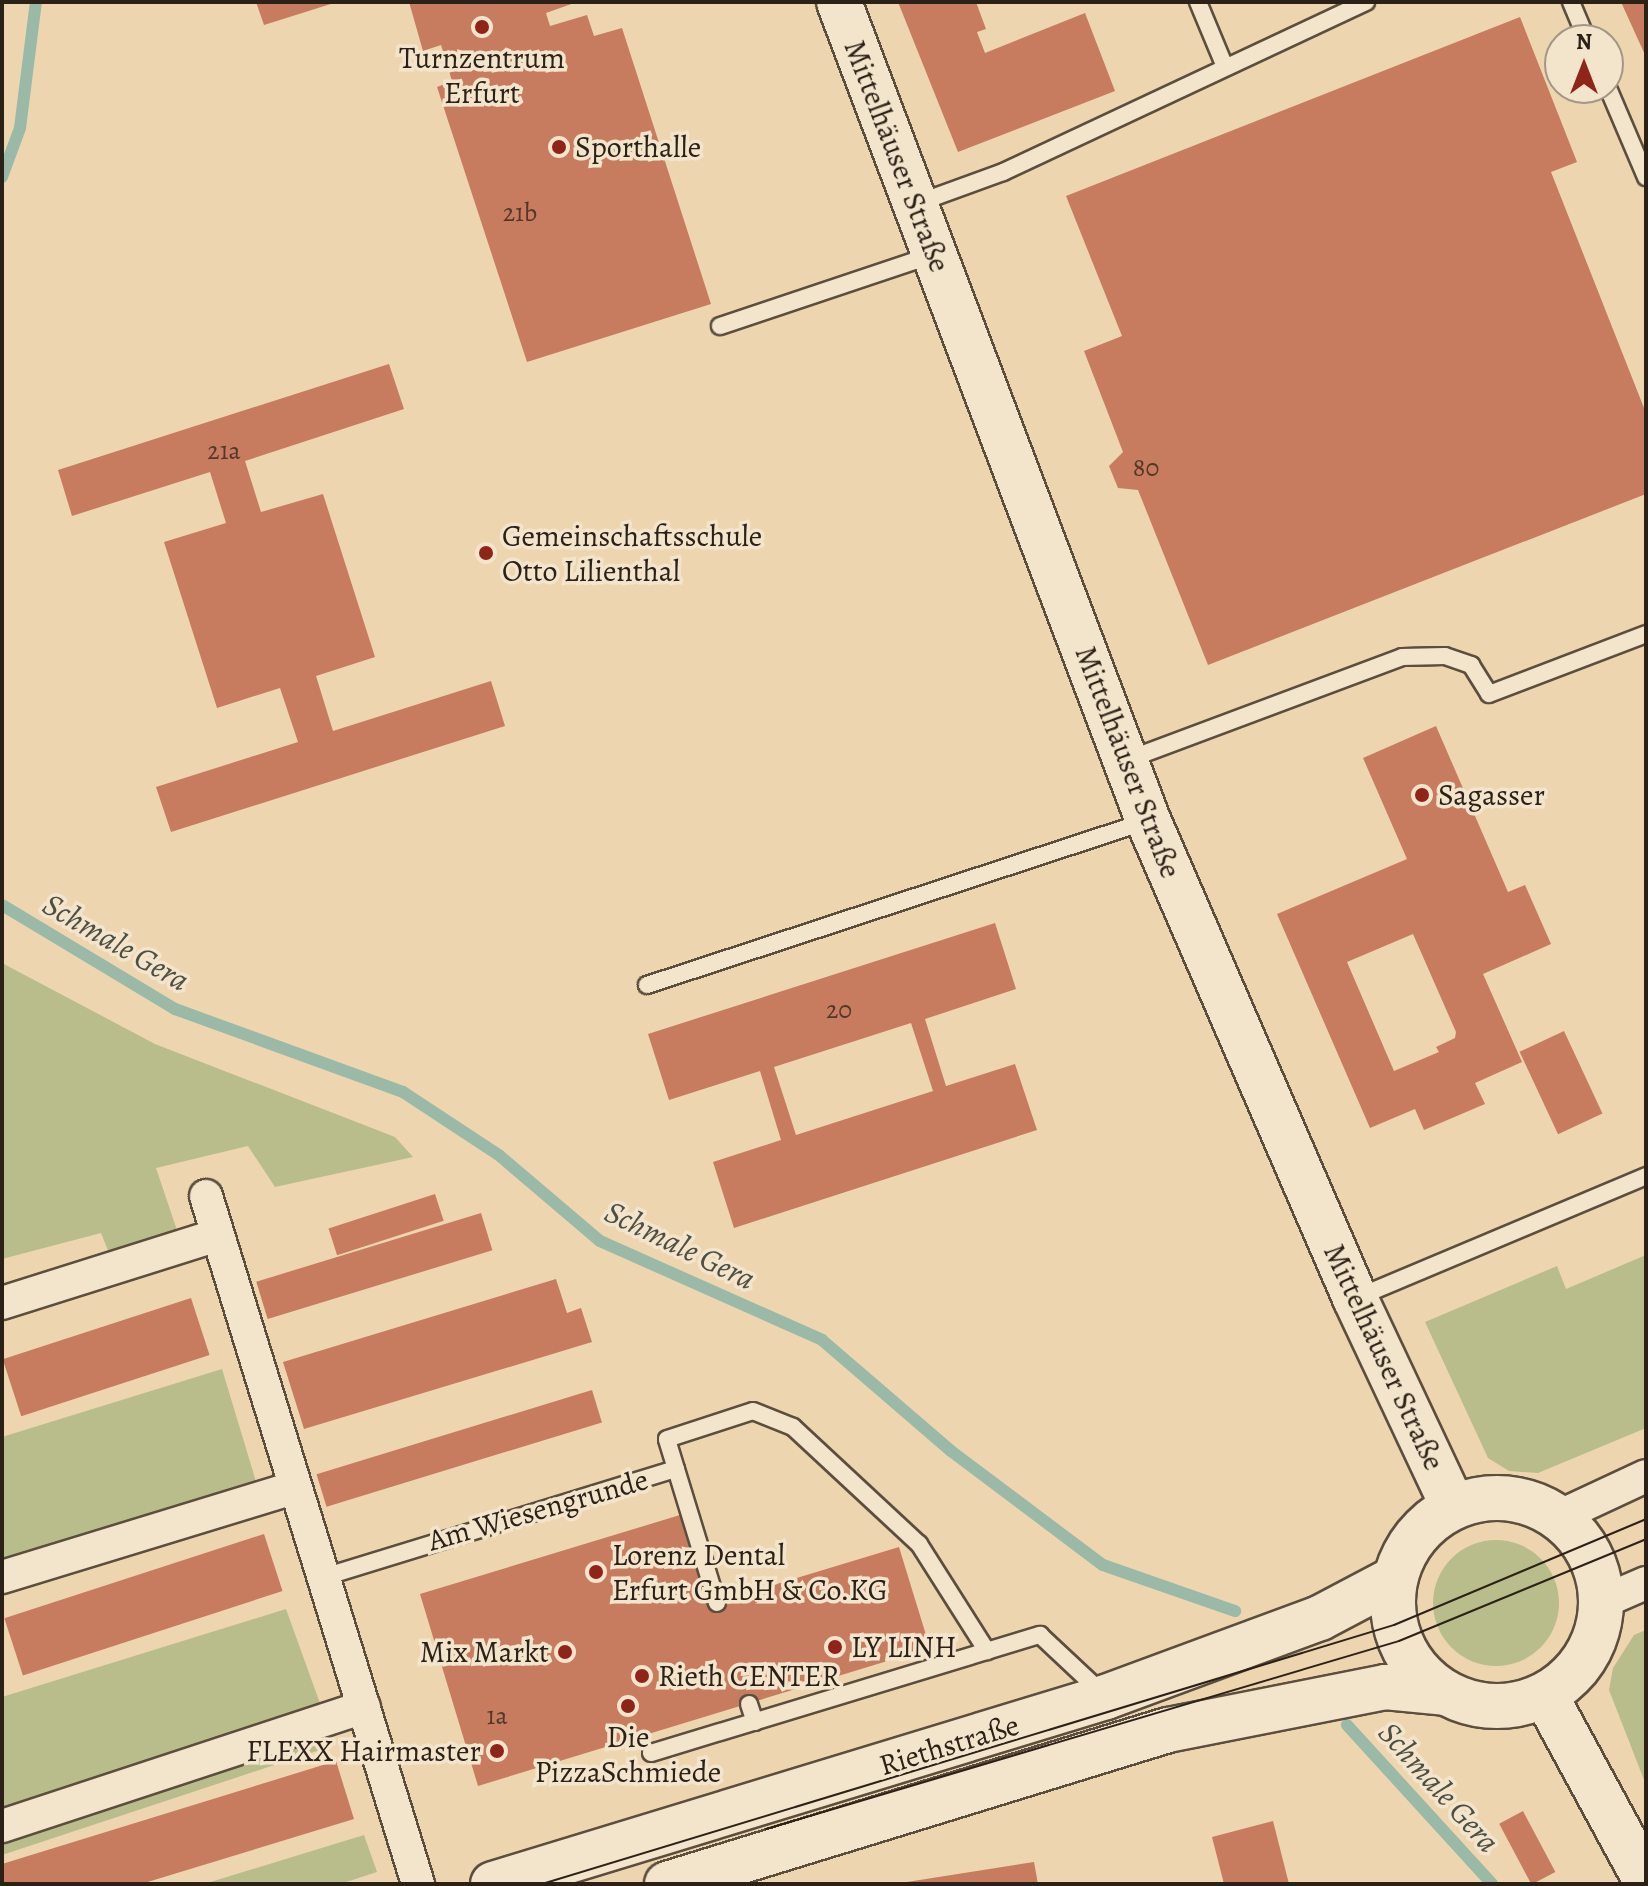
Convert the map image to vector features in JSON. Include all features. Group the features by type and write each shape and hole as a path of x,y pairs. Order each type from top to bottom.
{"main road":[{"name":"Mittelhäuser Straße","path":"839,2 1148,820 1355,1298 1453,1506"},
{"name":"Mittelhäuser Straße","path":"1507,1498 1558,1517 1585,1546 1599,1577 1602,1602 1598,1630 1586,1656 1545,1695 1500,1705 1477,1704 1445,1693 1419,1672 1399,1641 1392,1601 1394,1579 1406,1549 1426,1524 1453,1506 1507,1498"},
{"name":"Riethstraße","path":"493,1884 1106,1697 1320,1618 1394,1579"},
{"name":"Riethstraße","path":"667,1884 1168,1730 1385,1687 1445,1693"},
{"path":"1545,1695 1646,1881"}],"street":[{"path":"206,1196 418,1884"},
{"path":"2,1303 218,1235"},
{"path":"1558,1517 1646,1476"},
{"path":"2,1577 294,1488"},
{"path":"1602,1602 1646,1583"},
{"path":"2,1826 364,1707"}],"lane":[{"path":"1198,2 1225,67"},
{"path":"916,203 1003,172 1366,2"},
{"path":"1571,2 1580,24"},
{"path":"1615,104 1646,177"},
{"path":"720,326 934,254"},
{"path":"1126,760 1402,657 1445,656 1471,665 1489,694 1646,634"},
{"path":"647,985 1148,820"},
{"path":"1355,1298 1646,1176"},
{"name":"Am Wiesengrunde","path":"324,1577 676,1469 667,1439 753,1411 793,1427 919,1544 987,1651"},
{"path":"676,1469 717,1603"},
{"path":"651,1753 1040,1635 1106,1697"},
{"path":"749,1704 755,1722"}],"green space":[{"path":"2,963 155,1044 395,1137 413,1157 275,1187 248,1146 156,1168 185,1254 119,1278 101,1233 2,1259"},
{"path":"1646,1255 1646,1428 1538,1473 1509,1471 1488,1458 1425,1322 1557,1266 1566,1289"},
{"path":"222,1369 264,1508 2,1590 2,1437"},
{"path":"1496,1540 1520,1545 1540,1559 1554,1579 1559,1603 1554,1627 1540,1647 1520,1661 1496,1666 1472,1661 1452,1647 1438,1627 1433,1603 1438,1579 1452,1559 1472,1545"},
{"path":"286,1609 335,1745 2,1855 2,1697"},
{"path":"1646,1630 1646,1785 1609,1690 1613,1668 1634,1635"},
{"path":"364,1835 377,1872 340,1884 204,1884"}],"building":[{"path":"256,2 334,2 334,3 264,25"},
{"name":"Sporthalle","path":"409,2 577,2 546,13 550,26 587,15 594,36 622,28 711,304 527,362 437,87 452,81 441,45 423,51"},
{"path":"898,2 976,2 986,29 977,32 985,53 1085,13 1115,91 958,152"},
{"path":"1621,2 1646,2 1646,57"},
{"path":"1520,17 1544,78 1544,104 1554,104 1577,162 1551,172 1646,413 1646,494 1208,665 1138,490 1118,488 1109,466 1123,452 1084,351 1122,336 1066,196"},
{"path":"389,364 404,409 245,461 261,512 323,494 375,657 316,676 333,731 491,681 505,726 171,832 156,787 298,742 280,688 217,708 164,542 226,523 210,472 72,516 58,470"},
{"path":"1436,726 1508,892 1525,885 1551,944 1483,974 1522,1062 1475,1083 1485,1104 1424,1130 1415,1109 1370,1128 1277,914 1407,859 1363,758","holes":["1413,934 1456,1032 1455,1038 1436,1047 1439,1052 1394,1071 1347,962"]},
{"path":"995,923 1016,989 925,1019 946,1086 1015,1064 1037,1130 734,1228 713,1162 781,1140 760,1071 669,1100 648,1034","holes":["911,1023 933,1091 796,1135 774,1067"]},
{"path":"1564,1031 1602,1113 1558,1134 1520,1052"},
{"path":"435,1194 444,1221 337,1255 328,1229"},
{"path":"481,1213 492,1250 268,1319 256,1282"},
{"path":"556,1279 567,1313 581,1308 592,1342 304,1429 283,1362"},
{"path":"191,1298 210,1355 21,1416 3,1359"},
{"path":"592,1390 602,1423 327,1507 317,1474"},
{"name":"Rieth CENTER","path":"680,1515 708,1605 899,1547 930,1648 478,1786 420,1594"},
{"path":"264,1534 283,1591 23,1675 4,1618"},
{"path":"336,1761 354,1819 141,1884 2,1884 2,1864"},
{"path":"1523,1811 1555,1872 1531,1884 1499,1824"},
{"path":"1273,1821 1289,1884 1224,1884 1212,1837"},
{"path":"1034,1862 1038,1884 907,1884 907,1882"}],"waterway":[{"name":"Schmale Gera","path":"2,177 20,128 36,2"},
{"name":"Schmale Gera","path":"2,905 175,1009 403,1092 500,1156 600,1241 822,1340 951,1451 1103,1565 1235,1611"},
{"name":"Schmale Gera","path":"1347,1725 1492,1884"}],"tram line":[{"path":"542,1884 1394,1625 1646,1519"},
{"path":"766,1829 1399,1641 1646,1539"}],"place":[{"name":"Turnzentrum Erfurt","path":"482,27"},
{"name":"Sporthalle","path":"559,147"},
{"name":"Gemeinschaftsschule Otto Lilienthal","path":"486,553"},
{"name":"Sagasser","path":"1422,795"},
{"name":"Lorenz Dental Erfurt GmbH & Co.KG","path":"596,1572"},
{"name":"LY LINH","path":"835,1647"},
{"name":"Mix Markt","path":"565,1652"},
{"name":"Rieth CENTER","path":"642,1676"},
{"name":"Die PizzaSchmiede","path":"628,1706"},
{"name":"FLEXX Hairmaster","path":"497,1751"}]}
